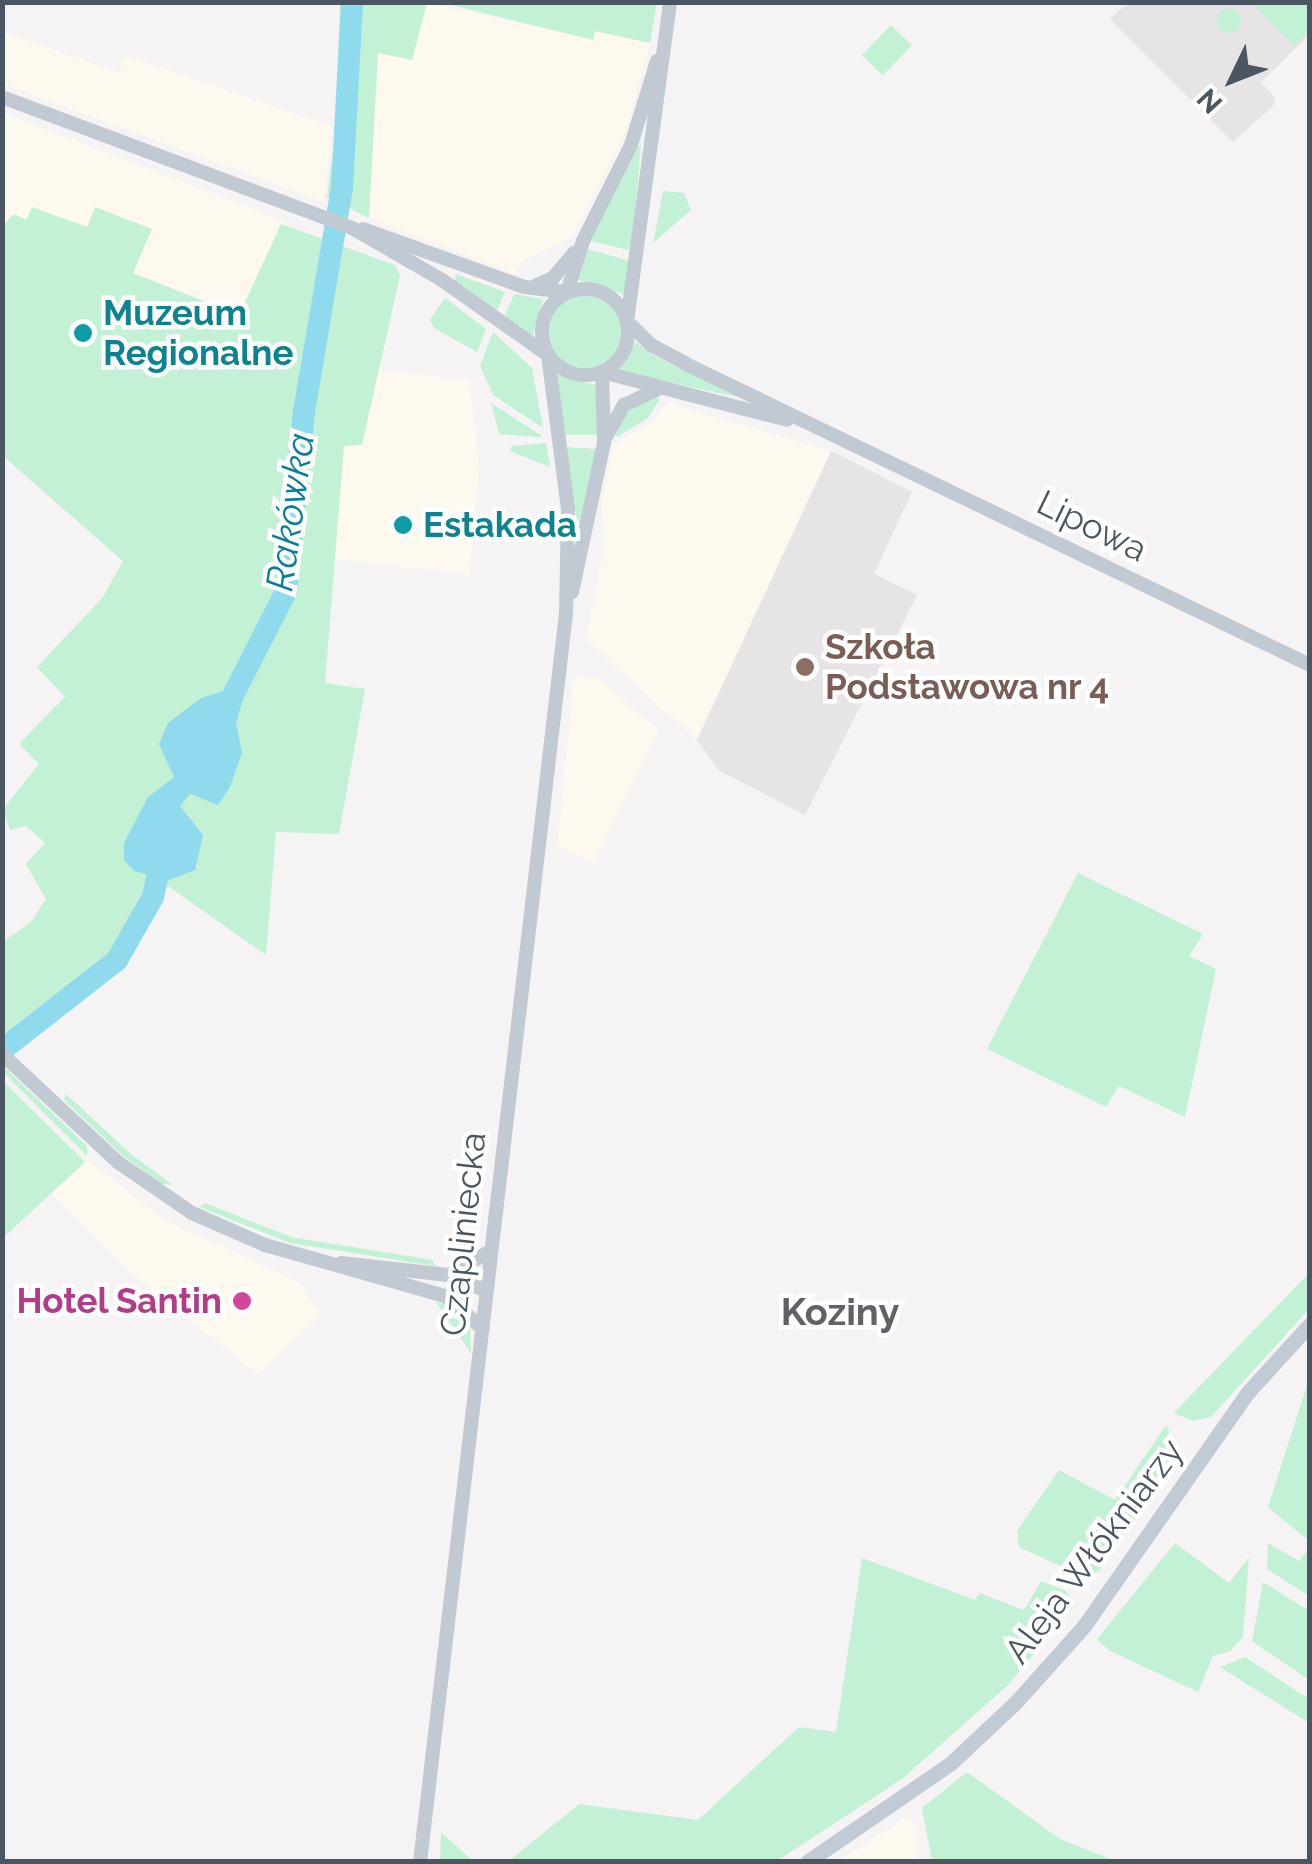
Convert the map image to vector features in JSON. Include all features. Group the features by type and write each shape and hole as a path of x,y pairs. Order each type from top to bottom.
{"main road":[{"name":"Aleja Włókniarzy","path":"807,1862 951,1763 1028,1689 1084,1626 1248,1392 1310,1324"}],"street":[{"path":"352,228 442,280 566,371 602,372 626,345 670,2"},
{"path":"548,355 543,319 566,292 582,241 632,145 663,41"},
{"path":"2,97 318,216 386,234 524,287 604,292 627,321"},
{"path":"524,287 553,278 582,241"},
{"name":"Lipowa","path":"627,321 656,348 1310,665"},
{"name":"Czapliniecka","path":"548,355 568,510 566,614"},
{"name":"Lipowa","path":"602,372 656,390 777,417 849,442"},
{"name":"Czapliniecka","path":"420,1862 566,614 605,438 602,372"},
{"path":"605,438 624,405 656,390"},
{"path":"6,1057 166,1198 250,1240 445,1296 486,1292"},
{"path":"448,1275 490,1251"},
{"path":"334,1263 448,1275 486,1292"},
{"path":"445,1296 482,1329"}],"shaded area":[{"path":"427,3 593,39 595,31 650,43 626,132 572,237 522,262 516,274 369,218 378,52 412,60"},
{"path":"1127,3 1309,3 1309,35 1261,82 1275,98 1273,106 1233,142 1110,19"},
{"path":"2,32 119,72 126,56 332,126 324,202 3,84"},
{"path":"3,113 285,221 240,315 133,273 124,219 88,228 32,208 27,220 14,215 3,225"},
{"path":"377,369 470,381 479,468 470,575 332,559 344,445"},
{"path":"668,403 831,451 697,740 586,640 605,544 601,504 613,444 650,424"},
{"name":"Szkoła Podstawowa nr 4","path":"831,451 912,492 874,574 917,595 805,815 718,770 697,740"},
{"path":"574,676 598,678 658,730 593,864 557,846"},
{"path":"87,1159 161,1218 301,1283 320,1315 259,1375 132,1274 51,1193"},
{"path":"908,1816 915,1825 916,1861 840,1861"}],"green space":[{"path":"340,3 427,3 412,60 378,53 369,218 327,197 336,127"},
{"path":"443,3 657,3 650,43 595,31 593,40"},
{"path":"1253,3 1309,3 1309,31 1294,46"},
{"path":"1229,9 1238,12 1238,30 1229,33 1220,30 1217,21 1220,12"},
{"path":"891,25 912,45 883,75 862,55"},
{"path":"641,144 632,251 591,241 638,147"},
{"path":"663,191 684,193 691,210 653,243"},
{"path":"32,207 87,227 95,207 152,229 133,273 239,315 281,224 395,265 400,276 362,445 344,446 325,683 365,689 339,834 276,832 266,955 168,886 127,963 22,1047 3,1029 3,942 32,921 46,899 26,864 45,843 26,826 10,830 3,809 39,764 19,744 65,697 37,667 103,597 123,561 3,456 2,226 14,214 26,220"},
{"path":"587,249 630,261 624,294 576,279"},
{"path":"456,274 505,292 496,312 454,281"},
{"path":"514,294 543,299 533,336 504,317"},
{"path":"585,296 610,307 621,332 610,357 585,368 560,357 549,332 560,307"},
{"path":"445,298 486,329 477,352 434,328 430,320"},
{"path":"493,332 532,368 543,428 493,395 480,366"},
{"path":"636,342 651,354 738,397 616,371"},
{"path":"558,375 598,386 599,435 564,435"},
{"path":"655,397 660,399 647,419 615,438 625,412"},
{"path":"491,403 542,436 499,434"},
{"path":"546,443 550,467 510,451 512,446"},
{"path":"566,447 597,449 579,524 577,523"},
{"path":"1078,873 1203,934 1189,956 1216,969 1185,1117 1119,1086 1106,1107 987,1049"},
{"path":"3,1066 87,1146 87,1156 3,1072"},
{"path":"3,1081 85,1162 3,1238"},
{"path":"66,1094 132,1155 173,1185 161,1184 121,1154 64,1100"},
{"path":"205,1203 291,1237 433,1260 435,1266 290,1243 200,1207"},
{"path":"1309,1273 1309,1309 1211,1417 1193,1421 1174,1413"},
{"path":"436,1302 453,1306 470,1323 471,1353"},
{"path":"1309,1379 1310,1541 1268,1507"},
{"path":"1166,1425 1180,1453 1099,1571 1085,1577 1019,1547 1017,1531 1059,1470 1115,1500"},
{"path":"1175,1543 1229,1583 1249,1557 1243,1637 1230,1651 1213,1656 1198,1692 1110,1651 1097,1639"},
{"path":"1268,1543 1299,1561 1309,1549 1309,1596 1267,1569"},
{"path":"862,1558 975,1600 979,1593 1024,1610 1041,1581 1066,1591 1075,1604 1007,1686 902,1779 777,1861 509,1861 579,1804 698,1820 799,1727 836,1732"},
{"path":"1263,1582 1309,1611 1309,1680 1252,1641"},
{"path":"1245,1657 1309,1699 1309,1723 1220,1667"},
{"path":"967,1772 1060,1839 1116,1861 932,1861 922,1808"},
{"path":"441,1832 473,1861 440,1861"}],"water":[{"path":"240,685 246,689 236,723 242,753 230,787 218,805 190,794 180,806 203,835 195,870 169,880 134,871 124,860 124,843 148,797 174,777 159,744 168,723 201,698"}],"waterway":[{"name":"Rakówka","path":"226,709 286,591 304,412 342,188 352,2"},
{"name":"Rakówka","path":"2,1050 117,960 153,897 163,851"}],"place":[{"name":"Muzeum Regionalne","path":"83,333"},
{"name":"Estakada","path":"403,525"},
{"name":"Szkoła Podstawowa nr 4","path":"805,667"},
{"name":"Hotel Santin","path":"242,1301"}],"district":[{"name":"Koziny","path":"840,1312"}]}
